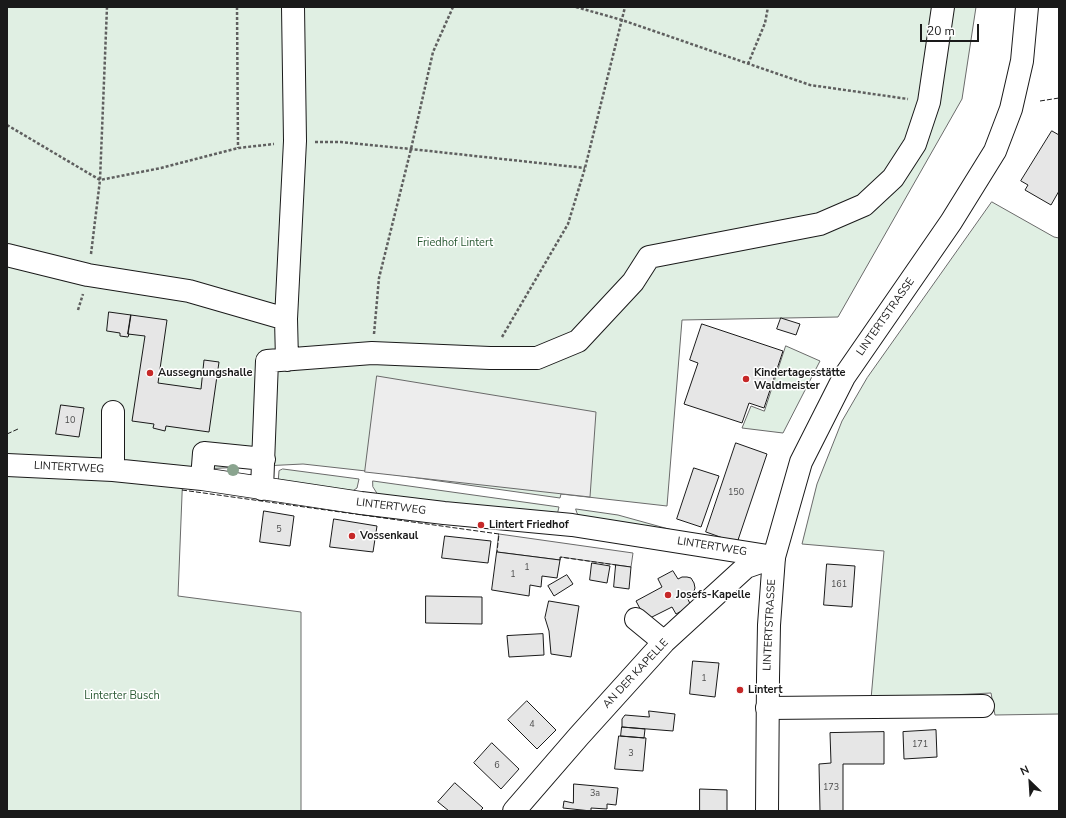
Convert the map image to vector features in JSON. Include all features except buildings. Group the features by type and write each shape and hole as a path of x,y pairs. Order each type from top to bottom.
{"main road":[{"path":"287,360 286,319 295,141 293,7"},
{"path":"262,489 267,361 372,353 490,358 537,358 578,341 633,282 652,252 820,224 864,205 893,178 915,144 929,102 943,7"},
{"name":"LINTERTSTRASSE","path":"767,811 769,626 774,557 801,462 844,377 951,222 995,151 1011,109 1022,61 1027,7"},
{"path":"7,255 88,275 189,291 286,319"},
{"path":"113,470 114,412"},
{"path":"202,480 204,453 264,458"},
{"name":"LINTERTWEG","path":"7,466 113,470 202,480 361,503 444,513 572,525 774,557"},
{"name":"AN DER KAPELLE","path":"514,811 664,642 746,566 774,557"},
{"path":"636,619 664,642"},
{"path":"767,708 983,706"}],"path":[{"path":"78,310 88,275 100,180 107,7"},
{"path":"237,7 238,148"},
{"path":"372,353 379,278 433,52 453,7"},
{"path":"576,7 622,20 810,85 929,102"},
{"path":"490,358 568,224 585,168 625,7"},
{"path":"748,64 765,23 768,7"}],"green space":[{"name":"Friedhof Lintert","path":"7,7 976,7 962,99 838,317 682,320 667,506 561,494 560,498 375,472 303,464 183,470 178,596 301,612 301,811 7,811"},
{"path":"992,202 1054,237 1059,238 1059,714 995,715 991,693 871,699 884,551 802,544 817,484 842,421 867,378"},
{"path":"786,346 820,361 783,433 742,428 751,406 764,411"},
{"path":"283,469 359,479 357,488 351,492 278,483 279,471"},
{"path":"373,481 559,507 557,515 378,495 373,487"},
{"path":"576,509 618,515 683,533 582,521"}],"shaded area":[{"path":"377,376 596,412 590,497 365,472"},
{"path":"499,534 633,553 631,567 561,557 560,560 497,552"}],"fence":[{"path":"1040,101 1059,98"},
{"path":"7,434 18,429"},
{"path":"182,490 499,534 497,552"},
{"path":"560,560 560,557 616,565"}],"place":[{"name":"Aussegnungshalle","path":"150,373"},
{"name":"Kindertagesstätte Waldmeister","path":"746,379"},
{"name":"Lintert Friedhof","path":"481,525"},
{"name":"Vossenkaul","path":"352,536"},
{"name":"Josefs-Kapelle","path":"668,595"},
{"name":"Lintert","path":"740,690"}],"park label":[{"name":"Linterter Busch","path":"122,696"}]}
